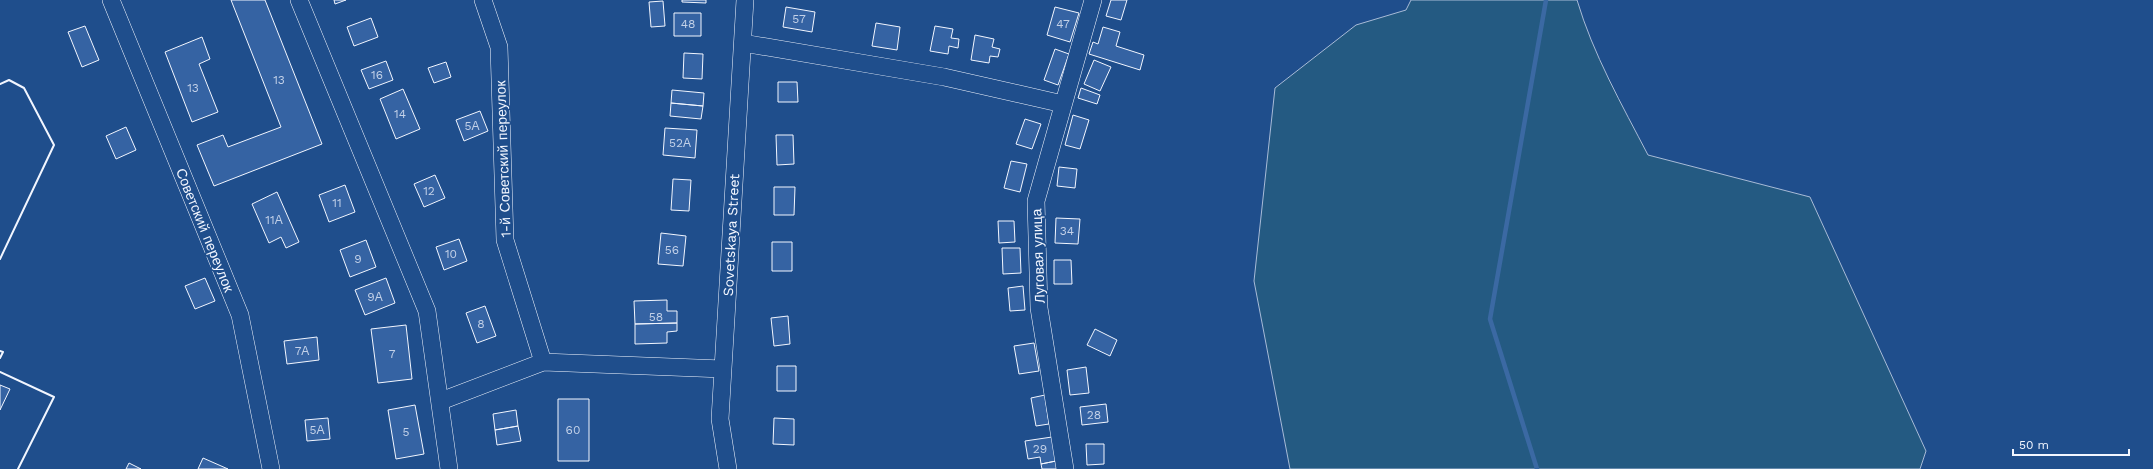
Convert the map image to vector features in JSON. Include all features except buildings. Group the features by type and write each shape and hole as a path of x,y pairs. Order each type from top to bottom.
{"street":[{"name":"Советский переулок","path":"111,0 240,314 271,469"},
{"path":"299,0 427,311 441,401 449,469"},
{"name":"1-й Советский переулок","path":"483,0 499,47 505,240 543,362"},
{"name":"Sovetskaya Street","path":"728,469 720,419 745,0"},
{"name":"Луговая улица","path":"1065,469 1040,308 1036,201 1093,0"},
{"path":"743,42 944,77 1063,104"},
{"path":"441,401 543,362 723,369"}],"shaded area":[{"path":"1411,0 1577,0 1591,40 1600,60 1648,155 1810,197 1926,451 1920,469 1290,469 1254,281 1275,88 1356,25 1406,10"}],"waterway":[{"path":"1537,469 1490,319 1546,0"}],"wall":[{"path":"0,84 9,80 24,88 54,145 0,259"},
{"path":"0,351 3,352 0,358"},
{"path":"0,372 54,397 18,469"}]}
